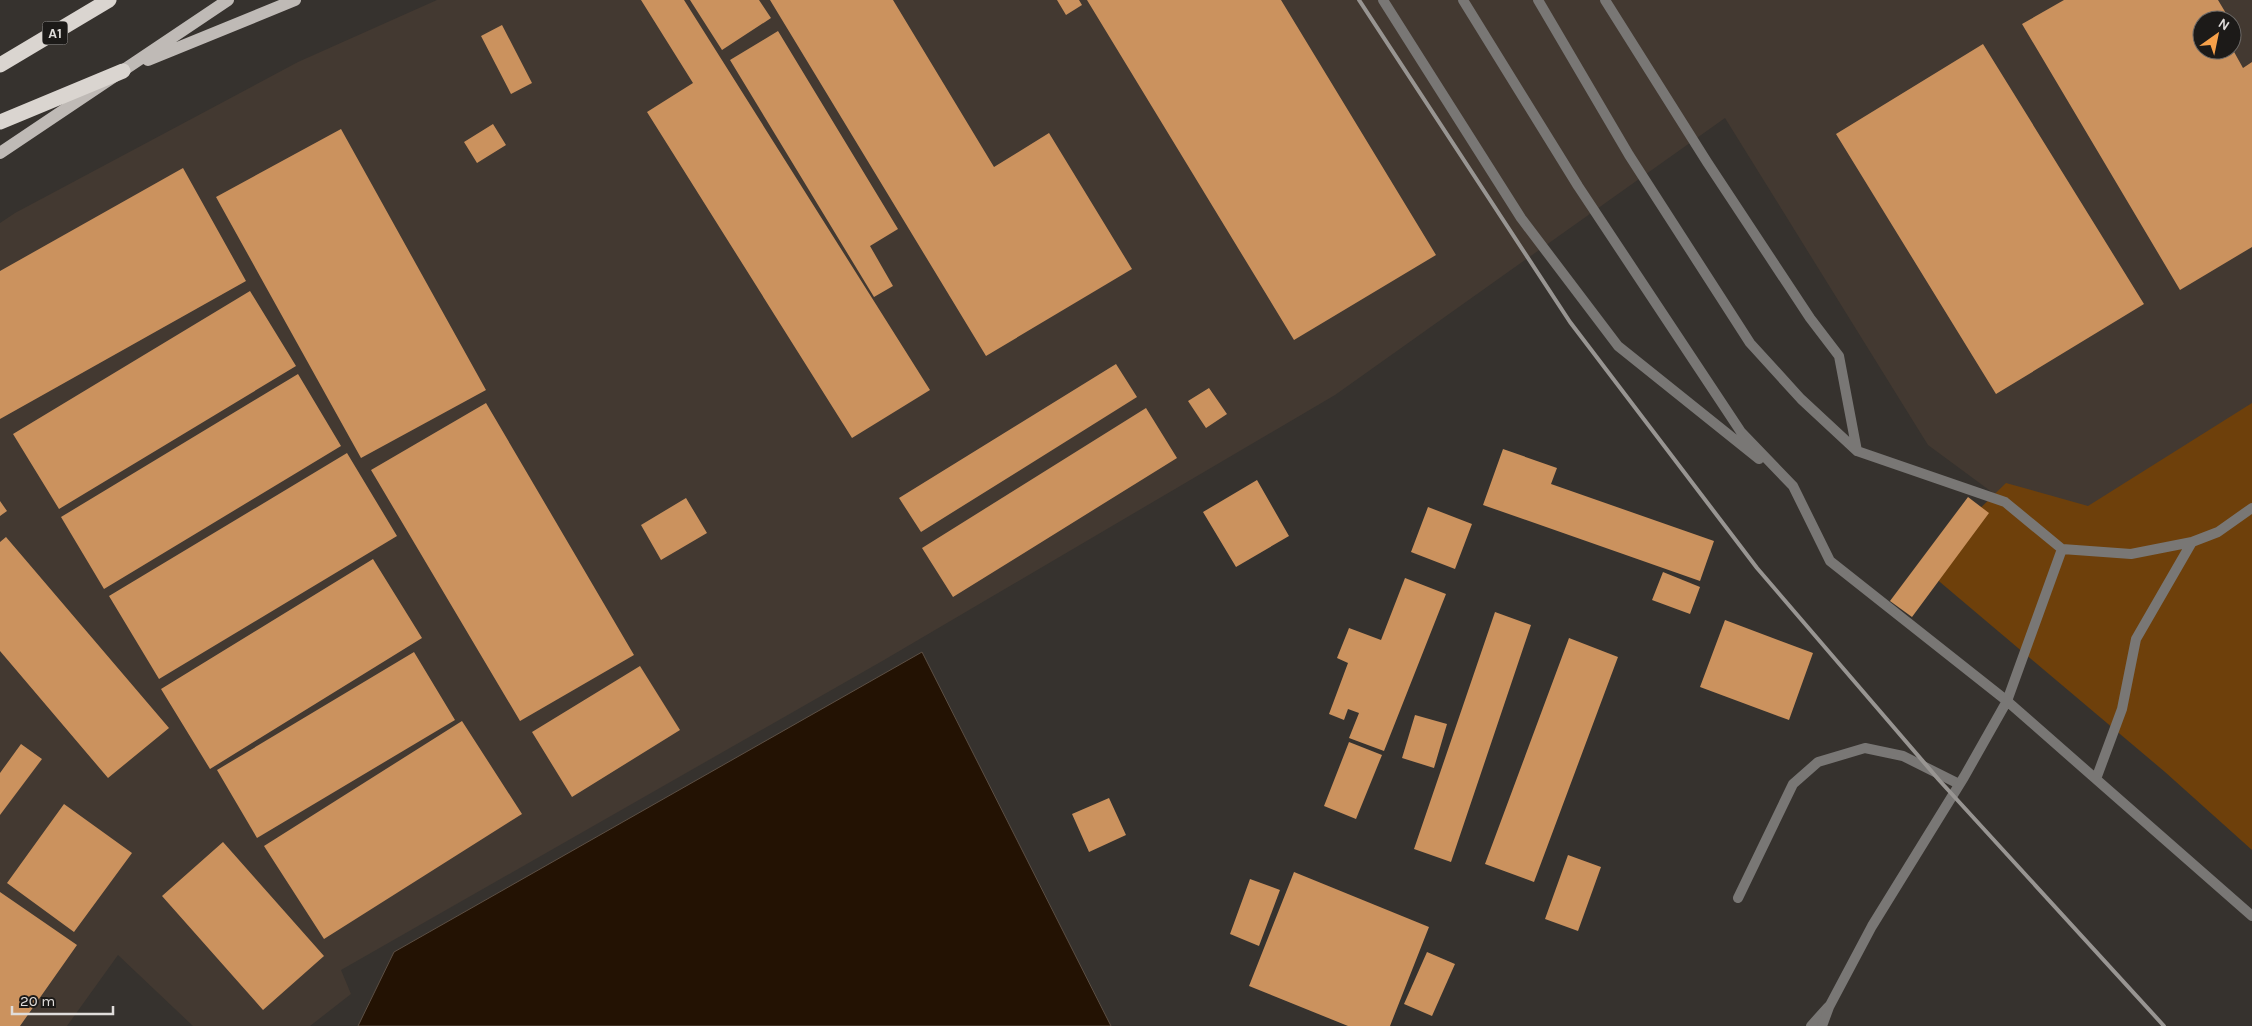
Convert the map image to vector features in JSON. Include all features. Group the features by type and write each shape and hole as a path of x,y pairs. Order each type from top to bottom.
{"highway":[{"name":"A1","path":"0,66 109,0"},
{"path":"0,122 123,70"}],"main road":[{"path":"0,153 228,0"},
{"path":"123,70 295,0"}],"street":[{"path":"1383,0 1521,218 1618,346 1792,486"},
{"path":"1463,0 1578,186 1741,432 1792,486 1830,561 1886,608 2007,701 2252,916"},
{"path":"1538,0 1629,155 1750,343 1801,398 1857,451 2005,502 2062,550 2131,554 2192,542 2218,532 2252,508"},
{"path":"1604,0 1707,162 1810,318 1839,356 1857,451"},
{"path":"2096,779 2122,710 2136,639 2192,542"},
{"path":"1822,1026 1829,1007 1872,926 1959,784 2007,701 2062,550"},
{"path":"1738,898 1793,784 1818,762 1864,748 1903,756 1959,784"},
{"path":"1811,1026 1829,1007"}],"shaded area":[{"path":"437,0 2252,0 2252,433 2100,526 2008,504 1928,445 1725,118 1335,395 884,660 341,970 351,994 310,1026 193,1026 118,955 67,1026 0,1026 0,223 15,213 298,62"},
{"path":"2252,403 2252,850 2165,772 1921,566 2006,483 2088,506"},
{"path":"922,652 1111,1026 358,1026 394,952"}],"building":[{"path":"641,0 684,0 930,390 852,438 647,112 693,83"},
{"path":"690,0 759,0 771,18 722,50"},
{"path":"770,0 893,0 994,167 1049,133 1132,269 986,356"},
{"path":"1057,0 1079,0 1082,5 1066,15"},
{"path":"1087,0 1281,0 1436,255 1294,340"},
{"path":"2064,0 2218,0 2224,10 2192,10 2192,60 2239,60 2243,68 2252,62 2252,247 2180,290 2022,24"},
{"path":"502,25 532,83 511,94 481,36"},
{"path":"778,31 898,229 870,246 893,286 874,297 730,60"},
{"path":"1983,44 2144,304 1996,394 1836,134"},
{"path":"493,124 506,145 477,163 464,142"},
{"path":"341,129 486,390 361,458 216,197"},
{"path":"183,168 246,281 0,419 0,271"},
{"path":"250,291 296,366 59,509 13,434"},
{"path":"1116,364 1137,397 921,532 899,498"},
{"path":"298,374 341,446 104,589 61,517"},
{"path":"1209,388 1227,414 1206,428 1188,401"},
{"path":"486,403 634,655 520,721 371,470"},
{"path":"1146,408 1177,458 953,597 922,548"},
{"path":"1503,449 1557,468 1551,484 1714,541 1700,581 1483,505"},
{"path":"347,453 397,536 159,679 109,596"},
{"path":"1257,480 1289,536 1236,567 1203,512"},
{"path":"1968,497 1989,513 1912,617 1890,601"},
{"path":"686,498 707,533 661,560 641,525"},
{"path":"0,501 7,511 0,516"},
{"path":"1428,507 1472,524 1455,569 1411,552"},
{"path":"6,537 169,728 108,778 0,651 0,542"},
{"path":"373,559 422,638 210,769 161,689"},
{"path":"1663,572 1700,587 1690,614 1652,600"},
{"path":"1405,578 1446,594 1384,751 1349,738 1359,713 1348,709 1344,720 1329,714 1348,663 1337,658 1349,628 1381,640"},
{"path":"1495,612 1531,625 1451,862 1414,849"},
{"path":"1725,620 1813,653 1789,720 1700,687"},
{"path":"1569,638 1618,657 1534,882 1485,864"},
{"path":"414,652 455,720 257,838 217,770"},
{"path":"640,666 680,730 572,797 532,732"},
{"path":"1415,715 1447,724 1434,768 1402,758"},
{"path":"462,721 522,814 324,939 264,846"},
{"path":"1349,742 1382,755 1356,819 1324,806"},
{"path":"21,744 42,759 0,815 0,773"},
{"path":"1109,798 1126,835 1089,852 1072,814"},
{"path":"64,804 132,853 74,932 7,883"},
{"path":"223,842 324,956 263,1010 162,896"},
{"path":"1568,855 1601,867 1578,931 1545,919"},
{"path":"1294,872 1429,927 1390,1026 1348,1026 1249,986"},
{"path":"1250,879 1280,890 1259,946 1230,934"},
{"path":"0,892 77,945 20,1026 0,1026"},
{"path":"1427,952 1455,964 1432,1016 1404,1004"}],"railway":[{"path":"1359,0 1570,322 1757,568 1939,780 2164,1026"}]}
